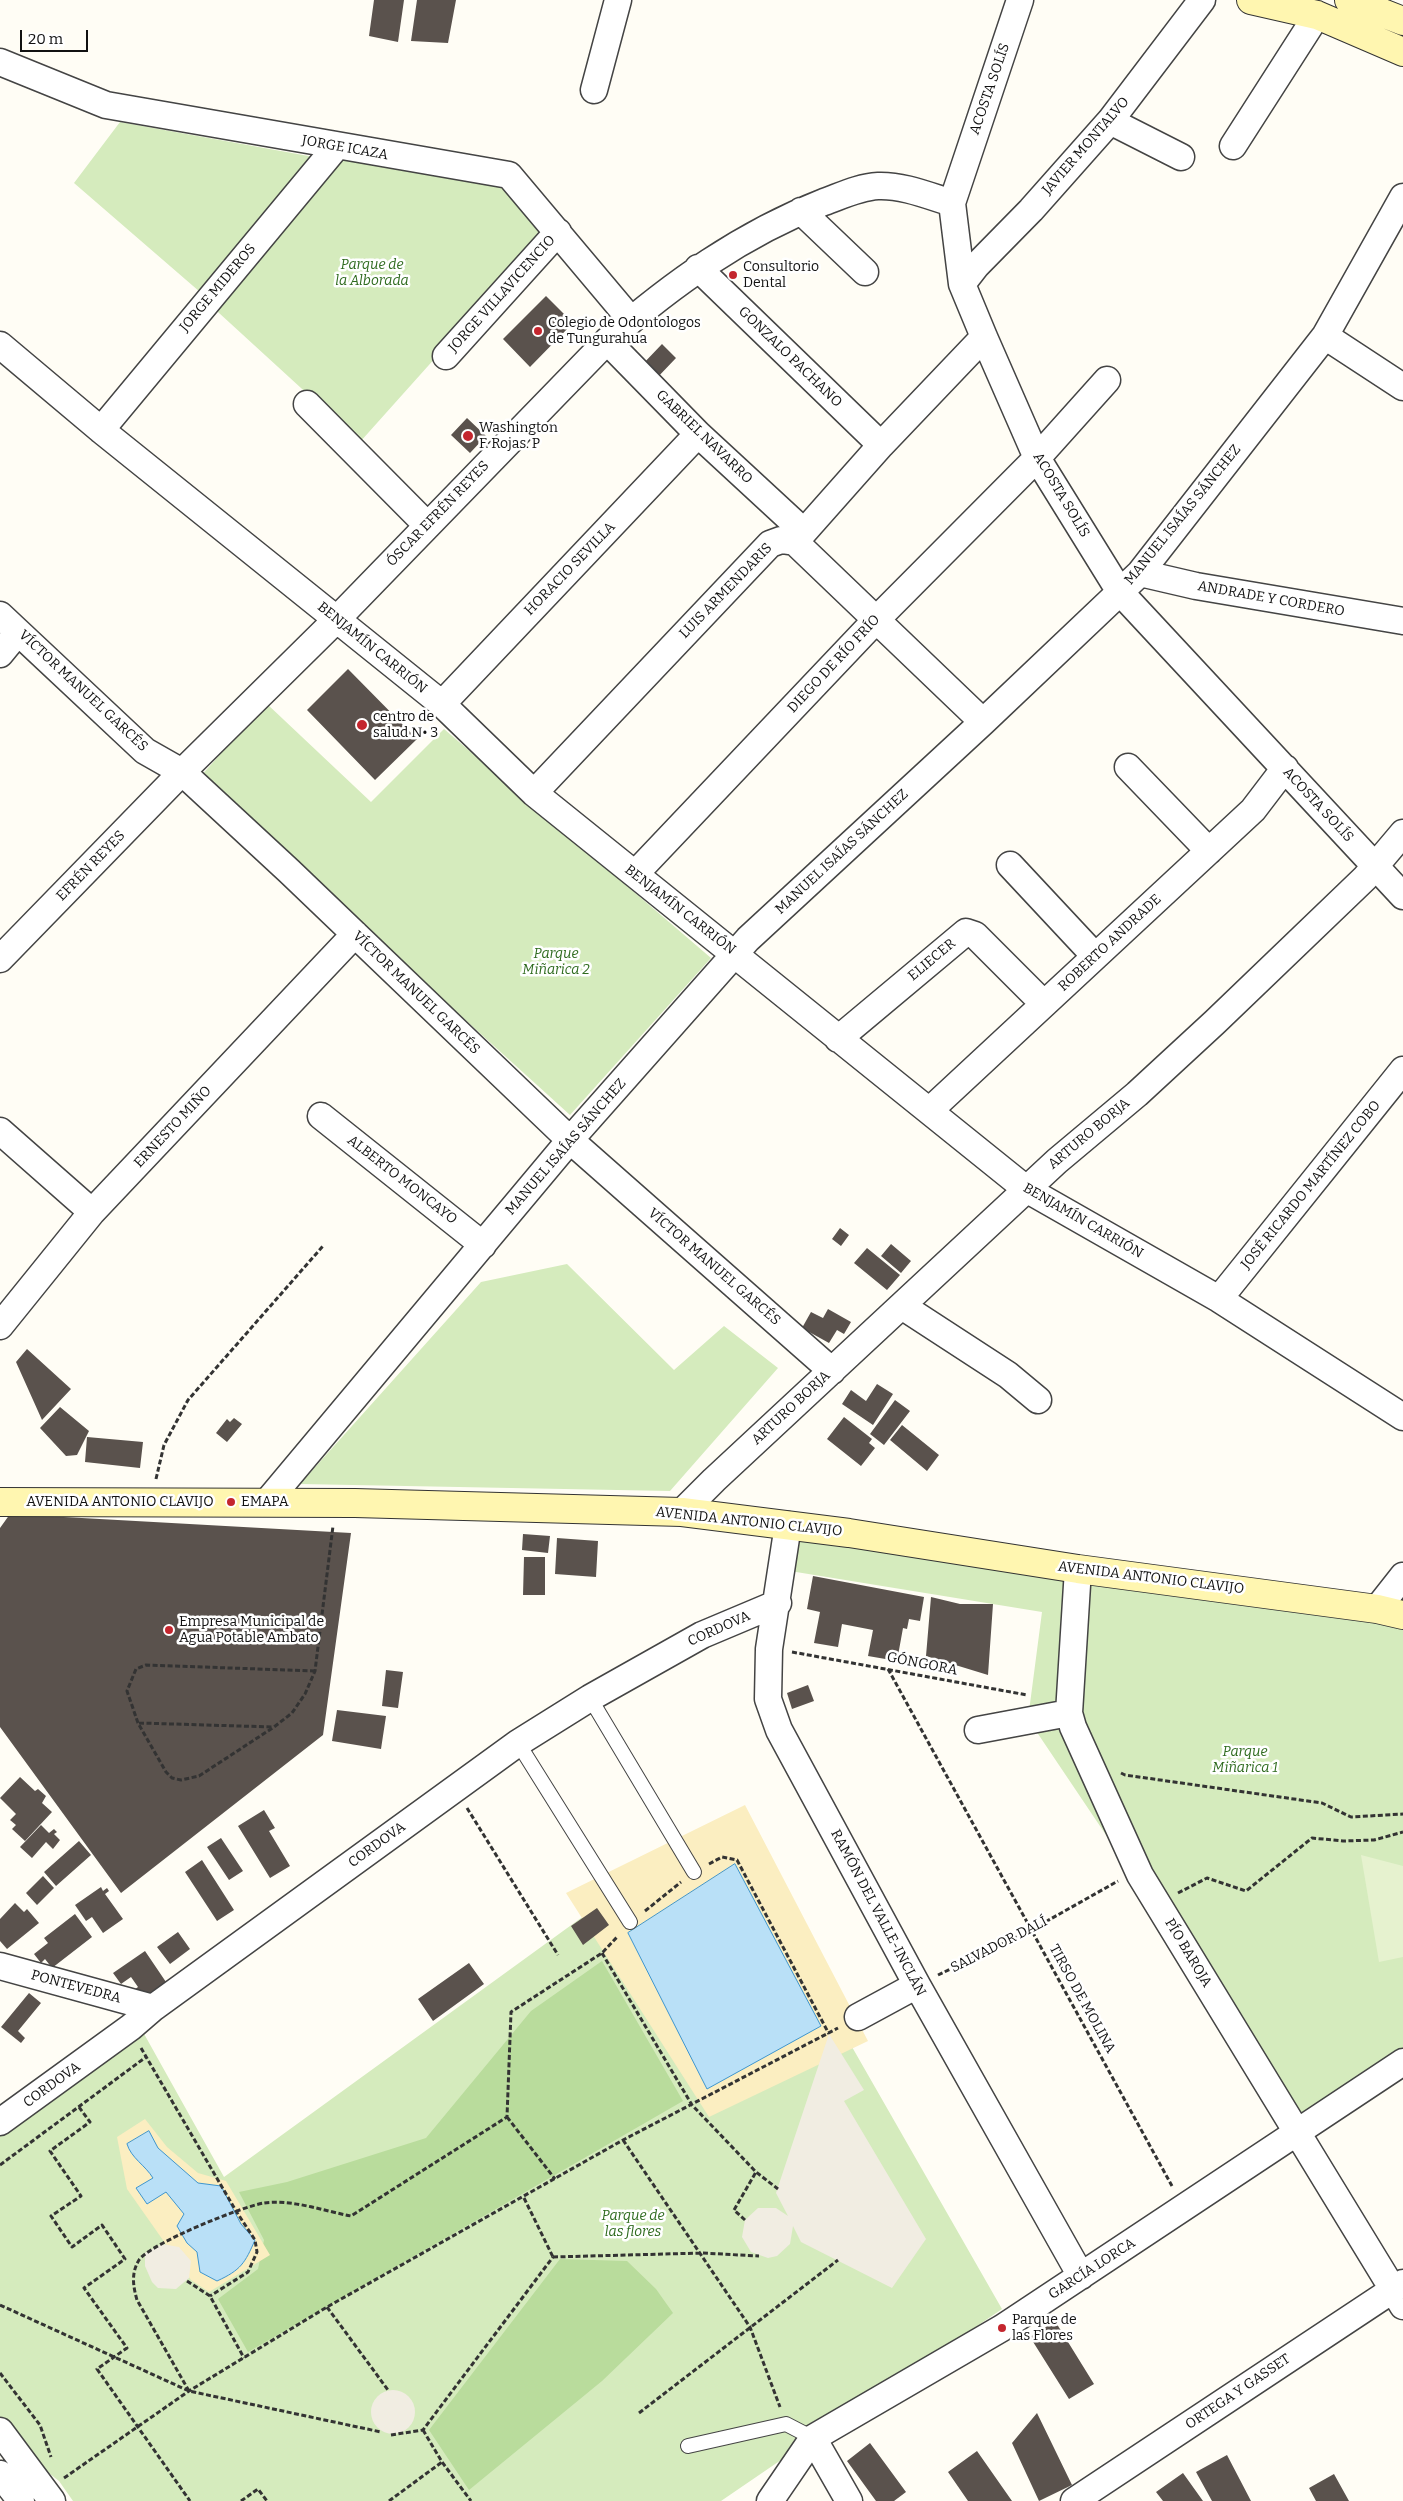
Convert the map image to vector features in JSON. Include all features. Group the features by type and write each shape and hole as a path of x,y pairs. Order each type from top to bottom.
{"main road":[{"path":"1251,0 1317,15 1403,52"},
{"path":"1349,0 1403,21"},
{"name":"AVENIDA ANTONIO CLAVIJO","path":"1,1503 268,1502 682,1512 788,1525 1078,1569 1390,1612"}],"street":[{"path":"594,90 618,0"},
{"name":"ACOSTA SOLÍS","path":"1020,0 952,203 962,284 984,336 1037,458 1120,592 1403,896"},
{"name":"JAVIER MONTALVO","path":"962,284 1110,121 1202,0"},
{"path":"1233,146 1317,15"},
{"name":"JORGE ICAZA","path":"0,62 106,105 509,175 632,320"},
{"path":"1110,121 1181,157"},
{"name":"JORGE MIDEROS","path":"101,430 336,146"},
{"name":"ÓSCAR EFRÉN REYES","path":"182,772 337,619 607,341 698,268 770,225 855,190 879,186 903,189 952,203"},
{"name":"MANUEL ISAÍAS SÁNCHEZ","path":"268,1502 570,1140 748,939 983,722 1140,573 1325,336 1403,197"},
{"path":"801,211 865,272"},
{"name":"JORGE VILLAVICENCIO","path":"446,356 558,232"},
{"name":"GONZALO PACHANO","path":"698,268 881,445"},
{"path":"799,536 881,445 984,336"},
{"path":"1325,336 1403,387"},
{"name":"GABRIEL NAVARRO","path":"607,341 799,536 876,620 983,722"},
{"name":"BENJAMÍN CARRIÓN","path":"0,345 101,430 442,704 534,793 1026,1189 1219,1300 1403,1417"},
{"name":"DIEGO DE RÍO FRÍO","path":"636,874 876,620 1037,458 1107,380"},
{"path":"307,404 427,526"},
{"name":"HORACIO SEVILLA","path":"442,704 698,434"},
{"name":"LUIS ARMENDARIS","path":"534,793 770,544 799,536"},
{"name":"ANDRADE Y CORDERO","path":"1140,573 1196,586 1403,621"},
{"path":"0,654 9,623"},
{"name":"VÍCTOR MANUEL GARCÉS","path":"9,623 145,751 182,772 355,934 570,1140 832,1371"},
{"path":"1128,767 1209,850"},
{"name":"ROBERTO ANDRADE","path":"929,1111 1253,810 1285,768"},
{"name":"EFRÉN REYES","path":"0,959 182,772"},
{"name":"ARTURO BORJA","path":"682,1512 1026,1189 1216,1022 1374,866 1403,833"},
{"path":"1010,865 1095,956"},
{"name":"ELIECER","path":"838,1038 966,932 975,935 1044,1004"},
{"name":"ERNESTO MIÑO","path":"0,1326 92,1212 355,934"},
{"name":"JOSÉ RICARDO MARTÍNEZ COBO","path":"1219,1300 1403,1070"},
{"name":"ALBERTO MONCAYO","path":"321,1116 483,1244"},
{"path":"0,1131 92,1212"},
{"path":"902,1306 1008,1375 1038,1400"},
{"name":"RAMÓN DEL VALLE-INCLÁN","path":"788,1525 778,1603 769,1649 768,1699 779,1730 917,1986 1081,2276"},
{"name":"PÍO BAROJA","path":"1078,1569 1070,1706 1073,1727 1140,1875 1297,2134 1399,2293"},
{"path":"1390,1612 1403,1576"},
{"name":"CORDOVA","path":"0,2122 131,2027 153,2008 518,1743 590,1698 702,1635 778,1603"},
{"path":"978,1730 1070,1706"},
{"name":"PONTEVEDRA","path":"0,1966 153,2008"},
{"path":"858,2017 917,1986"},
{"name":"GARCÍA LORCA","path":"770,2501 813,2438 1002,2328 1403,2062"},
{"name":"ORTEGA Y GASSET","path":"1074,2501 1399,2293"},
{"path":"0,2431 56,2491"},
{"path":"813,2438 849,2501"},
{"path":"0,2474 21,2501"}],"lane":[{"path":"590,1698 694,1872"},
{"path":"518,1743 630,1922"},
{"path":"688,2446 786,2424 813,2438"}],"path":[{"path":"155,1502 155,1484 164,1445 188,1400 323,1246"},
{"path":"315,1670 146,1665 136,1669 127,1691 138,1723 166,1772 172,1778 181,1780 199,1776 292,1713 305,1694 315,1670 334,1503"},
{"name":"GÓNGORA","path":"769,1649 1028,1695 1070,1706"},
{"name":"TIRSO DE MOLINA","path":"888,1669 1184,2208"},
{"path":"138,1723 274,1727"},
{"path":"1118,1771 1125,1775 1322,1803 1351,1817 1403,1814"},
{"path":"455,1788 558,1955"},
{"path":"1158,1904 1207,1878 1246,1891 1312,1838 1343,1841 1374,1840 1403,1832"},
{"path":"556,2179 506,2117 510,2012 602,1953 630,1922 694,1872 722,1857 737,1860 829,2034"},
{"name":"SALVADOR DALÍ","path":"917,1986 1031,1930 1128,1876 1140,1875"},
{"path":"602,1953 692,2104 756,2172 778,2189"},
{"path":"56,2491 189,2390 328,2307 524,2198 623,2140 829,2034 858,2017"},
{"path":"131,2027 146,2057 255,2240 257,2252 248,2272 210,2296"},
{"path":"0,2165 146,2057"},
{"path":"79,2107 90,2122 50,2151 81,2196 51,2216 72,2247 102,2225 125,2259 84,2288 127,2348 97,2369 190,2501"},
{"path":"189,2390 137,2300 133,2285 134,2270 140,2259 154,2248 236,2211 264,2203 292,2204 351,2216 506,2117"},
{"path":"623,2140 702,2253 750,2327 786,2424"},
{"path":"745,2220 734,2210 756,2172"},
{"path":"524,2198 553,2257"},
{"path":"553,2257 702,2253 760,2256"},
{"path":"392,2435 423,2430 553,2257"},
{"path":"639,2413 838,2260"},
{"path":"187,2281 210,2296 244,2358"},
{"path":"0,2306 189,2390 381,2432"},
{"path":"328,2307 388,2390"},
{"path":"0,2372 40,2425 52,2463"},
{"path":"423,2430 442,2462 471,2501"},
{"path":"389,2501 442,2462"},
{"path":"241,2501 258,2489 267,2501"}],"green space":[{"path":"120,122 314,157 200,292 74,183"},
{"name":"Parque de la Alborada","path":"337,156 505,185 548,232 360,442 207,302"},
{"name":"Parque Miñarica 2","path":"266,703 371,802 444,729 711,958 570,1115 199,778"},
{"path":"567,1264 674,1370 724,1326 778,1368 670,1491 300,1484 481,1282"},
{"name":"Parque Miñarica 1","path":"795,1534 1191,1587 1403,1628 1403,2054 1299,2122 1028,1719 1042,1612 790,1571"},
{"path":"1361,1855 1403,1866 1403,1957 1379,1962"},
{"name":"Parque de las flores","path":"647,1879 828,2005 1002,2309 721,2501 73,2501 59,2481 28,2457 0,2417 0,2123 143,2032 224,2177 581,1918"},
{"path":"602,1961 683,2101 248,2352 218,2299 258,2269 264,2240 239,2192 287,2182 426,2138 531,2011"},
{"path":"560,2259 627,2261 656,2289 673,2313 602,2381 469,2490 429,2430"}],"sand":[{"path":"745,1805 868,2041 709,2117 566,1893"},
{"path":"145,2119 167,2147 198,2173 226,2181 270,2255 209,2292 191,2280 127,2189 117,2137"}],"shaded area":[{"path":"829,2034 864,2090 844,2101 926,2239 892,2288 801,2242 793,2226 790,2244 777,2256 768,2258 751,2252 742,2237 745,2220 758,2208 776,2208 788,2216 776,2193"},
{"path":"162,2244 179,2247 191,2261 189,2278 176,2289 158,2288 152,2282 145,2266 145,2253"},
{"path":"397,2390 409,2396 414,2403 414,2421 409,2428 402,2433 389,2434 377,2428 372,2421 371,2408 377,2396 384,2391"}],"water":[{"path":"735,1864 821,2026 707,2089 628,1933"},
{"path":"149,2131 158,2148 198,2183 221,2186 241,2224 255,2240 241,2265 232,2273 217,2281 200,2272 197,2252 187,2243 177,2226 184,2214 166,2192 147,2204 136,2188 153,2178 135,2157 127,2144"}],"building":[{"path":"374,0 404,0 398,42 369,36"},
{"path":"417,0 456,0 448,43 411,41"},
{"name":"Colegio de Odontologos de Tungurahua","path":"546,296 573,323 530,367 503,339"},
{"path":"662,344 676,358 655,380 641,366"},
{"name":"Washington F. Rojas. P","path":"467,418 486,436 470,453 451,435"},
{"name":"centro de salud N• 3","path":"348,669 417,739 375,780 307,710"},
{"path":"840,1228 849,1235 841,1246 832,1239"},
{"path":"891,1244 911,1261 901,1273 881,1256"},
{"path":"867,1248 900,1275 887,1290 854,1263"},
{"path":"828,1309 851,1322 844,1334 837,1330 829,1343 802,1328 811,1312 823,1318"},
{"path":"27,1349 71,1389 42,1420 16,1362"},
{"path":"877,1384 893,1394 873,1425 842,1404 851,1390 866,1401"},
{"path":"895,1400 910,1411 884,1445 870,1434"},
{"path":"60,1407 89,1431 77,1455 66,1456 40,1428"},
{"path":"844,1417 872,1439 869,1443 875,1448 861,1466 827,1439"},
{"path":"234,1418 242,1424 227,1442 216,1433 227,1419 230,1422"},
{"path":"902,1425 939,1455 927,1471 890,1440"},
{"path":"87,1437 143,1442 140,1468 85,1462"},
{"name":"Empresa Municipal de Agua Potable Ambato","path":"10,1514 351,1533 323,1735 121,1893 0,1727 0,1528"},
{"path":"523,1534 550,1536 548,1553 522,1550"},
{"path":"557,1538 598,1541 596,1577 555,1574"},
{"path":"524,1557 545,1557 545,1595 523,1595"},
{"path":"813,1576 924,1597 920,1621 909,1619 907,1629 903,1628 897,1661 868,1656 873,1630 842,1624 838,1647 814,1643 820,1612 807,1609"},
{"path":"931,1597 960,1604 993,1604 988,1675 926,1656"},
{"path":"386,1670 403,1672 398,1708 382,1706"},
{"path":"808,1685 814,1701 792,1709 787,1693"},
{"path":"337,1710 386,1716 381,1749 332,1741"},
{"path":"20,1777 35,1791 38,1789 46,1796 42,1803 52,1812 25,1841 12,1829 16,1825 10,1820 16,1814 0,1798"},
{"path":"264,1810 275,1828 269,1831 290,1866 270,1878 238,1826"},
{"path":"41,1825 49,1833 54,1829 57,1832 54,1834 60,1840 53,1849 46,1842 32,1858 20,1847"},
{"path":"221,1838 243,1871 229,1880 207,1847"},
{"path":"79,1841 91,1855 56,1886 44,1872"},
{"path":"202,1860 234,1910 217,1921 185,1872"},
{"path":"43,1876 54,1888 37,1905 26,1893"},
{"path":"101,1887 103,1891 107,1888 109,1891 105,1894 123,1919 103,1933 92,1917 86,1921 75,1905"},
{"path":"15,1903 24,1912 27,1909 39,1923 7,1949 0,1941 0,1919"},
{"path":"597,1908 609,1925 583,1945 571,1926"},
{"path":"75,1914 92,1937 52,1968 45,1959 41,1963 34,1954 48,1943 44,1938"},
{"path":"178,1932 190,1949 170,1964 157,1947"},
{"path":"145,1951 166,1982 141,1999 134,1990 138,1987 131,1977 121,1984 113,1973"},
{"path":"469,1963 484,1984 433,2021 418,1999"},
{"path":"29,1993 41,2003 18,2031 25,2038 21,2043 1,2027"},
{"path":"1055,2321 1094,2384 1069,2399 1030,2337"},
{"path":"1037,2413 1072,2485 1039,2501 1012,2443"},
{"path":"870,2443 906,2492 894,2501 876,2501 847,2461"},
{"path":"977,2451 1012,2501 968,2501 948,2472"},
{"path":"1227,2455 1251,2501 1212,2501 1196,2472"},
{"path":"1183,2473 1203,2501 1163,2501 1156,2492"},
{"path":"1334,2474 1349,2501 1316,2501 1309,2488"}],"place":[{"name":"Consultorio Dental","path":"733,275"},
{"name":"Colegio de Odontologos de Tungurahua","path":"538,331"},
{"name":"Washington F. Rojas. P","path":"468,436"},
{"name":"centro de salud N• 3","path":"362,725"},
{"name":"EMAPA","path":"231,1502"},
{"name":"Empresa Municipal de Agua Potable Ambato","path":"169,1630"},
{"name":"Parque de las Flores","path":"1002,2328"}]}
